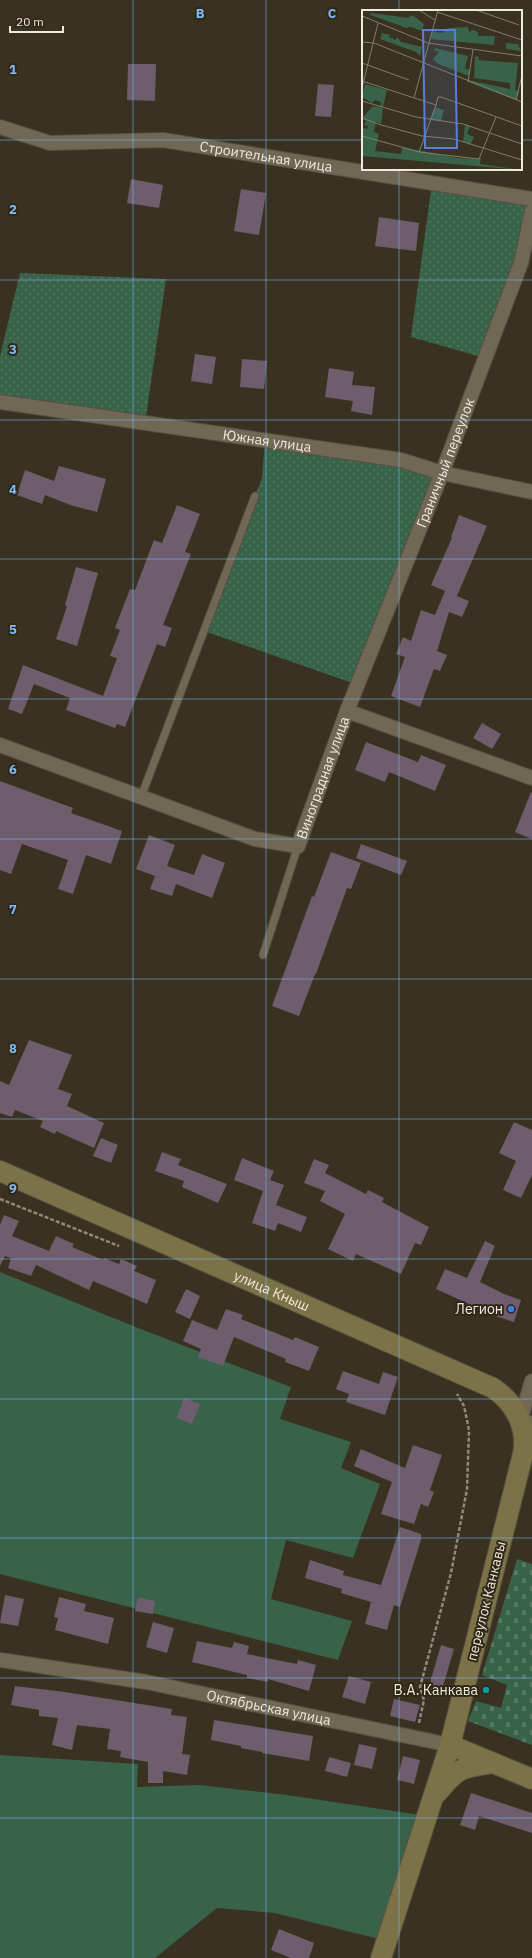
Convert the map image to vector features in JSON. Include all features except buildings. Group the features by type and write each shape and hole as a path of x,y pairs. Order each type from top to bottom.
{"street":[{"name":"Строительная улица","path":"0,126 50,143 163,140 532,199"},
{"name":"Граничный переулок","path":"347,712 442,473 521,263 532,211"},
{"name":"Южная улица","path":"0,402 401,460 442,473 532,492"},
{"name":"Виноградная улица","path":"0,745 255,839 298,846 347,712 532,778"},
{"name":"улица Кныш","path":"0,1171 493,1388 511,1403 526,1422"},
{"path":"526,1422 532,1381"},
{"name":"переулок Канкавы","path":"381,1958 450,1745 523,1454 526,1422"},
{"name":"Октябрьская улица","path":"0,1660 146,1682 450,1745 532,1779"},
{"path":"459,1705 464,1732 477,1749 493,1763"},
{"path":"433,1798 453,1774 467,1767 493,1763"}],"lane":[{"path":"140,797 255,496"},
{"path":"263,955 298,846"}],"path":[{"path":"0,1199 123,1247"},
{"path":"416,1738 424,1700 420,1687 451,1573 467,1490 469,1430 464,1406 458,1395 451,1392"}],"green space":[{"path":"432,183 532,199 532,211 485,358 411,337"},
{"path":"20,273 166,279 145,423 0,402 0,356"},
{"path":"265,440 442,473 358,685 204,631 262,478"},
{"path":"0,1272 133,1326 291,1387 280,1419 351,1442 341,1468 380,1484 353,1558 286,1540 271,1599 352,1621 338,1660 0,1574"},
{"path":"517,1559 532,1564 532,1745 468,1721 476,1701 501,1708 507,1685 482,1675"},
{"path":"0,1755 138,1764 137,1787 199,1785 287,1795 427,1816 387,1941 275,1913 217,1908 155,1958 0,1958"}],"place":[{"name":"Легион","path":"511,1309"},
{"name":"В.А. Канкава","path":"486,1690"}]}
